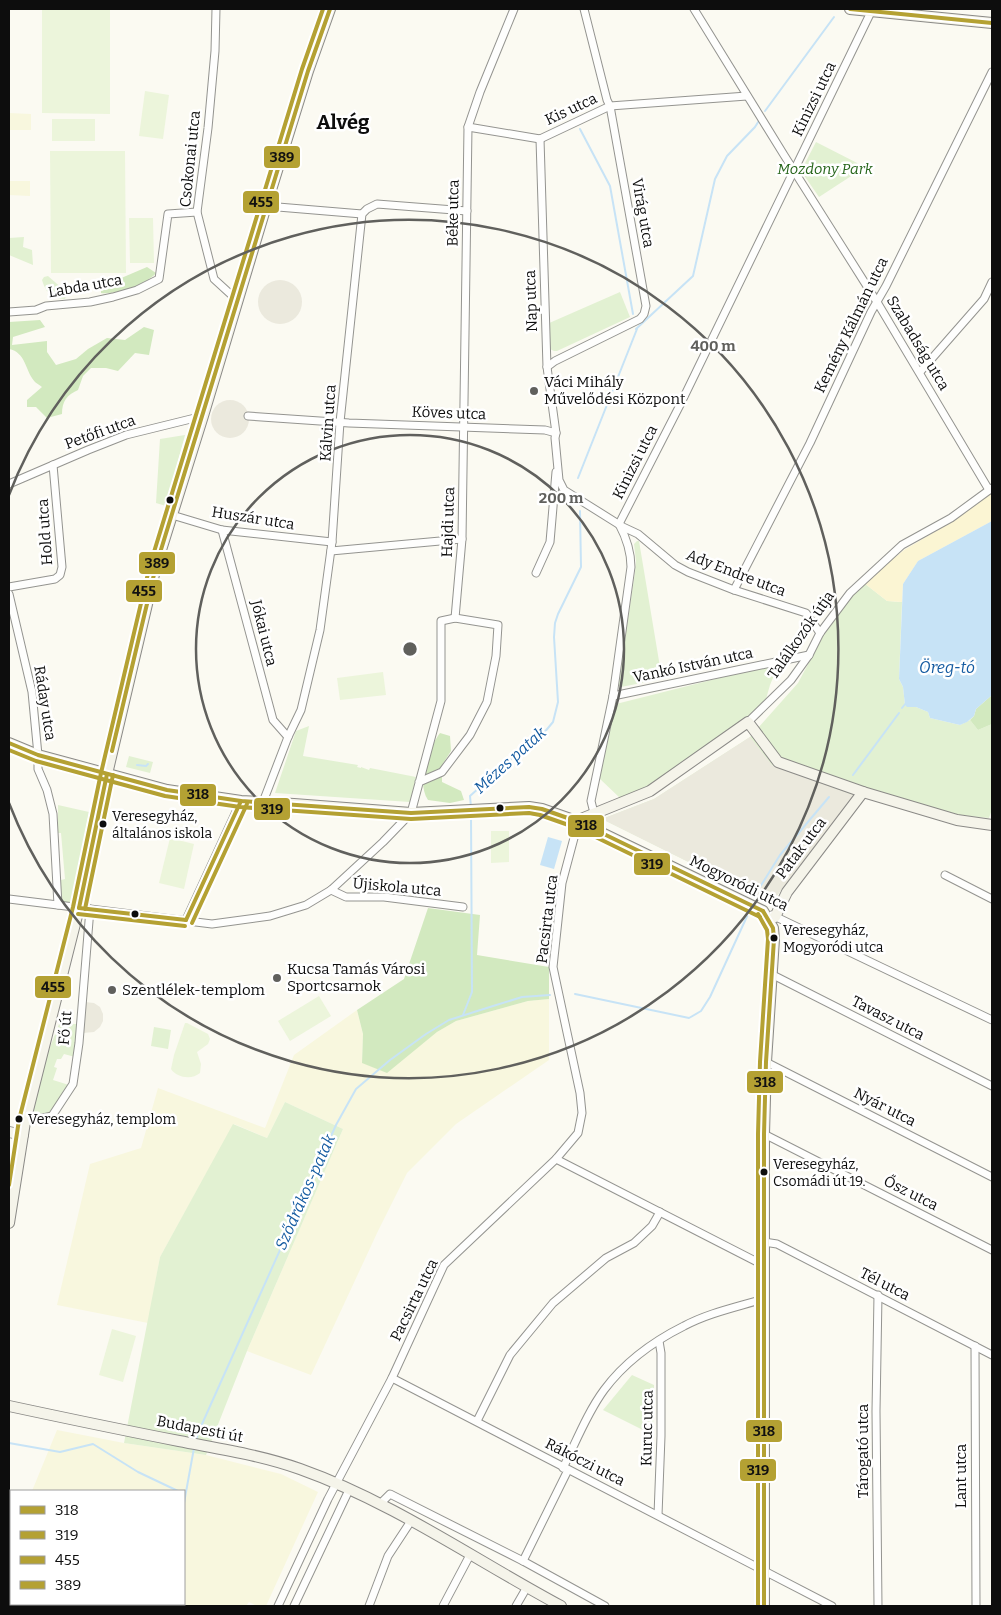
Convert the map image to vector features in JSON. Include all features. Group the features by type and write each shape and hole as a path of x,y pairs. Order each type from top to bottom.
{"main road":[{"name":"Fő út","path":"9,1223 25,1122 79,908 107,774 156,566 266,206 330,9"},
{"path":"850,9 992,23"},
{"path":"748,722 778,762 863,792 957,820 992,825"},
{"name":"Találkozók útja","path":"580,821 594,813 650,791 748,722"},
{"name":"Mogyoródi utca","path":"9,743 38,755 167,790 241,801 411,813 542,809 580,821 763,911"},
{"name":"Patak utca","path":"775,917 787,892 863,792"},
{"path":"763,911 773,928 774,940 766,1062 764,1134 764,1606"},
{"path":"9,1132 23,1135"},
{"name":"Budapesti út","path":"9,1406 226,1449 280,1463 336,1484 380,1504 561,1606"}],"street":[{"name":"Csokonai utca","path":"216,9 215,51 210,109 197,212 214,279 238,301"},
{"name":"Béke utca","path":"465,427 468,126 514,9"},
{"name":"Virág utca","path":"547,367 555,361 640,319 644,314 646,306 610,106 584,9"},
{"name":"Szabadság utca","path":"694,9 877,302 990,489"},
{"name":"Kinizsi utca","path":"619,524 684,396 872,12"},
{"name":"Kemény Kálmán utca","path":"734,590 810,443 871,312 992,72"},
{"name":"Kis utca","path":"468,126 540,138 610,106 747,96"},
{"name":"Nap utca","path":"540,138 547,367 556,432 559,480 564,490"},
{"path":"266,206 362,214 377,204 466,211"},
{"name":"Labda utca","path":"9,312 36,310 46,306 90,302 113,297 137,290 159,279 168,214 197,212"},
{"name":"Kálvin utca","path":"264,802 288,737 301,710 320,630 332,542 340,422 362,214"},
{"path":"920,372 984,299 992,282"},
{"name":"Petőfi utca","path":"9,484 126,435 203,416"},
{"name":"Köves utca","path":"248,416 556,432"},
{"name":"Hajdi utca","path":"455,618 462,539 465,427"},
{"name":"Nap utca","path":"536,573 550,542 553,490 557,462"},
{"name":"Hold utca","path":"9,587 47,581 55,579 60,575 62,567 53,465"},
{"name":"Találkozók útja","path":"748,722 791,680 809,655 820,633 850,593 902,545 951,518 990,489"},
{"name":"Ady Endre utca","path":"564,490 638,534 675,565 734,590 806,613 820,633"},
{"name":"Huszár utca","path":"172,515 222,530 332,542"},
{"path":"594,813 591,801 613,696 631,568 628,545 619,524"},
{"name":"Jókai utca","path":"222,530 273,720 288,737"},
{"path":"331,551 462,539"},
{"name":"Ráday utca","path":"9,594 32,692 38,769 47,790 53,814 58,905"},
{"path":"411,813 419,782 441,701 442,621 455,618 498,625 496,656 487,702 470,735 442,772 419,782"},
{"name":"Vankó István utca","path":"613,696 809,655"},
{"path":"186,920 241,801"},
{"name":"Újiskola utca","path":"9,899 212,924 270,916 306,905 331,890 411,813"},
{"name":"Pacsirta utca","path":"278,1606 336,1484 392,1378 444,1265 556,1158 578,1133 582,1113 580,1094 554,967 562,883 580,821"},
{"path":"945,875 992,898"},
{"name":"Újiskola utca","path":"331,890 346,897 384,897 463,907"},
{"name":"Fő út","path":"25,1122 52,1116 73,1084 79,1043 90,909"},
{"name":"Mogyoródi utca","path":"763,911 992,1020"},
{"name":"Patak utca","path":"773,928 775,917"},
{"name":"Tavasz utca","path":"771,974 992,1086"},
{"name":"Nyár utca","path":"766,1062 992,1177"},
{"name":"Ősz utca","path":"764,1134 992,1250"},
{"path":"556,1158 763,1265"},
{"path":"477,1420 510,1355 553,1303 606,1258 634,1243 652,1226 660,1212"},
{"name":"Tél utca","path":"764,1242 777,1244 992,1355"},
{"name":"Tárogató utca","path":"878,1295 876,1411 878,1606"},
{"path":"523,1560 589,1415 603,1391 619,1372 639,1355 683,1326 763,1299"},
{"name":"Kuruc utca","path":"658,1515 661,1436 661,1353 659,1341"},
{"name":"Lant utca","path":"975,1346 976,1606"},
{"name":"Rákóczi utca","path":"392,1378 477,1420 566,1469 832,1606"},
{"path":"294,1606 349,1490"},
{"path":"380,1504 390,1494 523,1560 605,1606"},
{"path":"369,1606 388,1556 411,1521"},
{"path":"443,1606 470,1555"},
{"path":"516,1606 526,1587"}],"green space":[{"path":"42,9 110,9 110,114 42,113"},
{"path":"145,91 169,95 163,139 139,136"},
{"path":"9,113 31,114 31,130 9,130"},
{"path":"52,119 95,119 95,141 52,141"},
{"name":"Mozdony Park","path":"816,142 865,167 819,197 801,171"},
{"path":"50,151 125,151 126,273 51,273"},
{"path":"9,181 30,181 30,196 9,195"},
{"path":"129,218 153,218 154,263 130,263"},
{"path":"24,237 23,247 32,250 33,265 9,255 9,238"},
{"path":"147,267 156,273 139,285 115,292 101,293 101,289 105,285"},
{"path":"48,276 64,290 65,299 53,296 47,291 42,280"},
{"path":"620,292 630,317 557,351 550,349 547,324"},
{"path":"40,320 45,327 13,337 12,345 47,341 47,352 56,365 76,359 88,349 107,338 125,340 144,327 154,330 149,355 135,353 118,371 106,368 91,368 83,376 78,390 66,399 62,414 47,418 36,407 27,407 27,400 42,387 32,378 19,354 9,349 9,322"},
{"path":"185,435 166,506 156,503 160,439"},
{"path":"639,541 662,679 621,687 618,685 635,572 634,544"},
{"path":"864,583 887,601 902,602 899,679 903,687 905,705 928,712 930,718 960,725 970,720 978,730 992,724 992,809 989,818 959,815 862,788 771,903 602,819 654,799 750,737 798,683 830,623 838,611"},
{"path":"779,663 766,699 748,722 648,786 620,798 599,778 616,704"},
{"path":"383,672 386,695 340,700 337,678"},
{"path":"992,695 992,724 978,730 970,720 974,716 976,709"},
{"path":"309,726 303,756 358,765 357,767 369,770 370,768 416,777 410,802 275,793 296,731"},
{"path":"440,733 450,736 451,751 442,765 442,782 461,791 464,800 450,803 428,800 425,793 423,775 425,766 431,748"},
{"path":"129,756 153,762 150,773 126,767"},
{"path":"58,805 89,812 71,904 61,903 61,880 65,879 61,833 58,833"},
{"path":"491,831 509,831 509,862 491,863"},
{"path":"170,838 194,844 184,889 159,883"},
{"path":"428,908 480,915 477,955 549,967 549,999 528,1001 456,1021 437,1032 387,1073 362,1063 363,1034 357,1010 404,979"},
{"path":"319,996 331,1016 290,1041 278,1021"},
{"path":"549,999 549,1060 456,1124 407,1173 311,1375 247,1351 343,1129 285,1102 267,1138 234,1124 160,1257 148,1323 57,1305 90,1164 141,1148 158,1088 265,1128 294,1055 357,1010 363,1034 362,1063 418,1047 437,1032 456,1021 528,1001"},
{"path":"185,1023 208,1034 210,1039 208,1044 197,1052 201,1064 200,1073 193,1077 181,1076 171,1069"},
{"path":"59,1024 79,1024 75,1057 64,1054 61,1059 57,1059 54,1067 57,1068 53,1080 69,1085 49,1113 31,1115 47,1055"},
{"path":"154,1027 171,1030 168,1049 151,1046"},
{"path":"285,1102 343,1129 247,1351 206,1455 124,1443 160,1257 233,1124 267,1138"},
{"path":"112,1329 136,1336 123,1382 99,1375"},
{"path":"632,1375 654,1385 653,1435 603,1410"},
{"path":"57,1430 124,1443 206,1455 281,1474 318,1492 266,1606 257,1606 249,1602 246,1606 9,1606 10,1545 10,1605 185,1605 185,1490 32,1490"}],"sand":[{"path":"992,493 992,521 918,561 903,584 902,602 887,601 864,583 904,550 950,523"}],"shaded area":[{"path":"284,280 296,286 301,293 301,311 296,318 289,323 276,324 268,321 261,314 258,298 261,290 268,283"},
{"path":"230,400 243,406 249,419 243,432 230,438 217,432 211,419 217,406"},
{"path":"750,737 772,765 856,796 771,903 602,819 654,799"},
{"path":"85,1002 94,1003 100,1007 103,1014 103,1021 100,1027 94,1032 83,1033"}],"water":[{"name":"Öreg-tó","path":"992,521 992,695 976,709 974,716 960,725 930,718 928,712 905,705 903,687 899,679 903,584 918,561"},
{"path":"548,837 562,841 554,869 540,865"}],"waterway":[{"path":"765,111 834,17"},
{"path":"636,329 693,276 715,179 727,156 755,127 760,119"},
{"path":"580,129 610,186 633,314"},
{"name":"Mézes patak","path":"578,478 637,329"},
{"name":"Mézes patak","path":"471,807 470,796 511,759 543,734 553,722 558,702 554,637 555,623 581,567 580,511"},
{"name":"Sződrákos-patak","path":"902,708 906,703"},
{"name":"Sződrákos-patak","path":"853,775 899,713"},
{"path":"137,765 146,766 148,764"},
{"name":"Sződrákos-patak","path":"760,887 780,855 829,797"},
{"name":"Mézes patak","path":"463,1015 472,992 471,814"},
{"name":"Sződrákos-patak","path":"575,994 689,1018 701,1011 710,997 749,912"},
{"name":"Sződrákos-patak","path":"196,1441 336,1125 356,1089 390,1060 449,1020 522,997 550,995"},
{"path":"9,1443 60,1452 93,1444 138,1472 176,1490"},
{"name":"Sződrákos-patak","path":"185,1498 194,1448"}],"transit line":[{"name":"455","path":"9,1185 19,1120 73,907 101,773 150,565 302,69 323,9"},
{"name":"389","path":"112,751 156,566 308,71 330,9"},
{"name":"389","path":"850,9 992,23"},
{"name":"318","path":"9,743 38,755 167,790 241,801 411,813 529,807 542,809 579,822 763,911"},
{"name":"319","path":"9,750 36,761 165,796 240,807 411,819 529,813 540,815 577,828 760,917"},
{"name":"318","path":"79,908 107,774"},
{"name":"319","path":"85,909 113,775"},
{"name":"318","path":"186,920 241,801"},
{"name":"319","path":"192,923 247,804"},
{"name":"318","path":"79,908 186,920"},
{"name":"318","path":"763,911 773,928 774,939 766,1062 764,1134 764,1606"},
{"name":"319","path":"78,914 185,926"},
{"name":"319","path":"758,914 767,930 768,939 760,1062 758,1134 758,1606"}],"place":[{"name":"Váci Mihály Művelődési Központ","path":"534,391"},
{"name":"Veresegyház, általános iskola","path":"103,824"},
{"name":"Veresegyház, Mogyoródi utca","path":"774,938"},
{"name":"Kucsa Tamás Városi Sportcsarnok","path":"277,978"},
{"name":"Szentlélek-templom","path":"112,990"},
{"name":"Veresegyház, templom","path":"19,1119"},
{"name":"Veresegyház, Csomádi út 19.","path":"764,1172"}],"district":[{"name":"Alvég","path":"343,122"}]}
